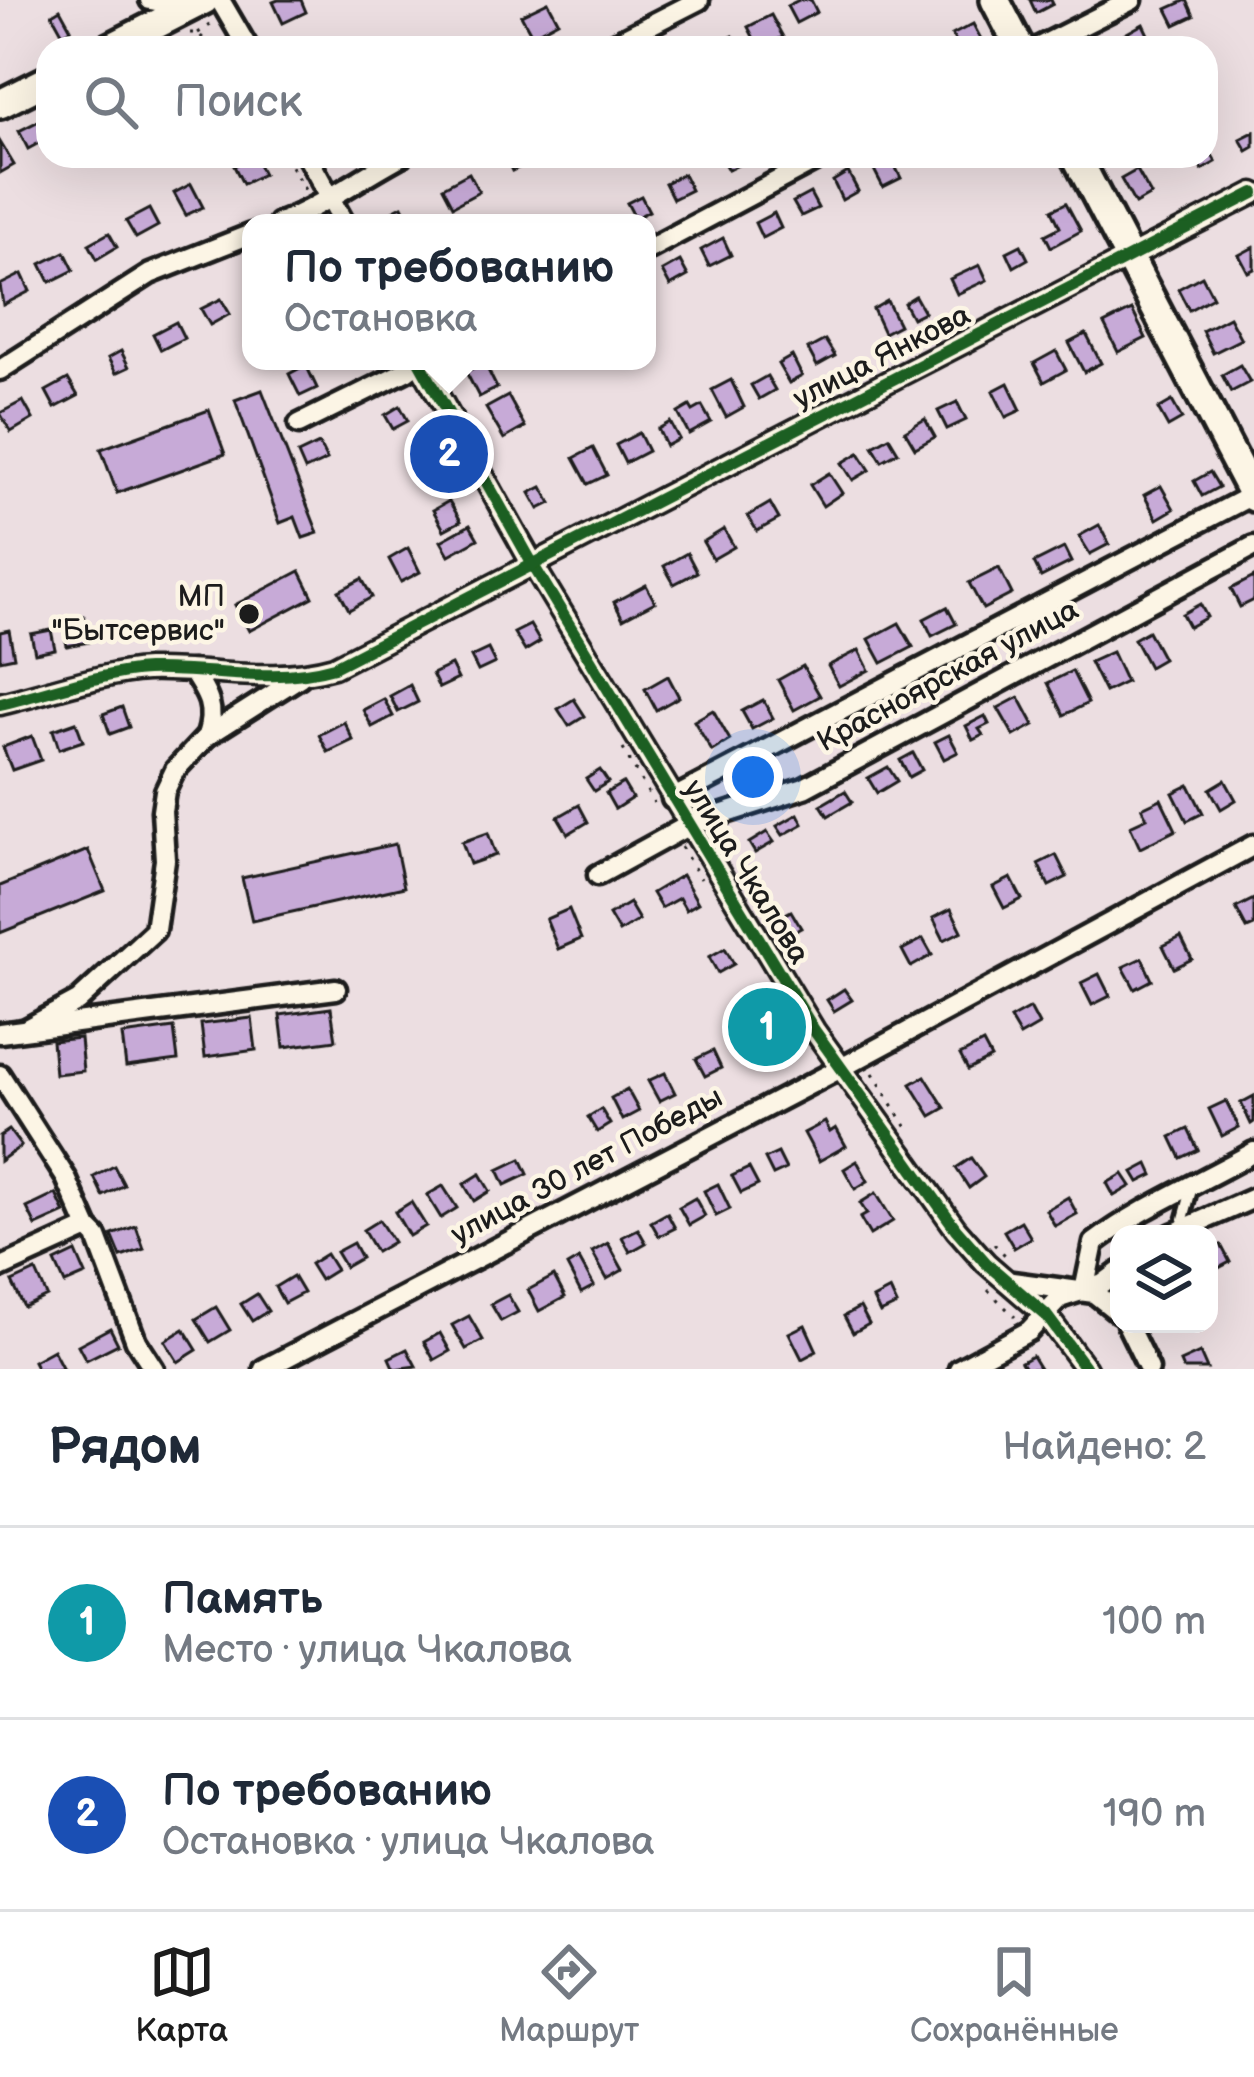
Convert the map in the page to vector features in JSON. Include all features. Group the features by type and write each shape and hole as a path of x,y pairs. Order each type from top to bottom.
{"main road":[{"path":"995,0 1014,36"},
{"path":"133,36 197,3"},
{"path":"0,104 36,86"},
{"path":"1082,168 1254,495"}],"street":[{"path":"150,0 197,3"},
{"path":"220,0 241,36"},
{"path":"628,36 699,0"},
{"path":"1061,36 1132,0"},
{"path":"312,168 322,202 335,214"},
{"path":"297,214 380,168"},
{"path":"656,245 801,168"},
{"name":"улица Янкова","path":"302,676 334,667 1254,193"},
{"path":"0,370 150,274 242,238"},
{"path":"299,424 407,370"},
{"name":"улица Чкалова","path":"424,370 533,565 814,1030 956,1228 1012,1274 1086,1369"},
{"name":"Красноярская улица","path":"672,799 1254,495"},
{"name":"Красноярская улица","path":"598,875 688,825 804,788 1254,546"},
{"path":"0,704 141,670 302,676"},
{"path":"192,671 211,700 214,716 208,736"},
{"path":"28,1028 78,1001 155,930 164,860 165,791 175,770 208,736 302,676"},
{"name":"улица 30 лет Победы","path":"265,1369 288,1364 1254,845"},
{"path":"0,1034 336,989"},
{"path":"0,1075 66,1178 97,1238 136,1341 154,1369"},
{"path":"1084,1291 1094,1244 1133,1214 1254,1153"},
{"path":"1191,1225 1254,1198"},
{"path":"0,1268 88,1228"},
{"path":"1012,1274 1084,1291 1110,1303"},
{"path":"963,1366 1029,1331 1060,1298 1110,1277"},
{"path":"1131,1333 1149,1369"}],"lane":[{"path":"1179,1225 1192,1188"},
{"path":"945,1369 963,1366"}],"path":[{"path":"179,34 201,36"},
{"path":"295,168 322,202"},
{"path":"862,1057 912,1136"},
{"path":"989,1240 1012,1274"}],"building":[{"path":"301,0 306,12 283,23 273,2"},
{"path":"811,0 817,12 796,23 787,6"},
{"path":"1030,0 1051,0 1053,4 1036,13"},
{"path":"1187,0 1194,16 1175,25 1167,9"},
{"path":"548,2 558,21 532,35 521,15"},
{"path":"60,9 71,29 63,34 52,14"},
{"path":"771,15 782,36 753,36 748,27"},
{"path":"973,24 979,36 953,36"},
{"path":"1143,24 1149,36 1126,36"},
{"path":"36,122 36,145 28,149 19,131"},
{"path":"1254,132 1254,147 1247,151 1240,139"},
{"path":"0,142 14,165 0,173"},
{"path":"235,168 260,168 263,174 243,184"},
{"path":"873,168 896,168 901,178 883,187"},
{"path":"1137,170 1151,195 1135,204 1121,179"},
{"path":"848,172 858,191 842,200 833,181"},
{"path":"469,173 479,192 453,206 443,187"},
{"path":"683,174 691,190 673,199 665,183"},
{"path":"191,184 203,207 186,215 174,193"},
{"path":"810,193 818,208 801,216 793,202"},
{"path":"641,196 649,211 633,214 627,203"},
{"path":"1066,203 1081,231 1051,247 1045,235 1060,227 1052,210"},
{"path":"149,209 158,226 136,238 126,221"},
{"path":"774,213 781,228 762,238 755,223"},
{"path":"109,233 117,247 97,259 89,244"},
{"path":"723,238 731,255 709,266 701,250"},
{"path":"1021,245 1028,259 1014,267 1007,252"},
{"path":"1254,247 1254,269 1248,272 1239,255"},
{"path":"65,252 74,270 50,282 41,264"},
{"path":"680,261 688,276 670,286 662,271"},
{"path":"980,265 987,280 957,294 950,279"},
{"path":"22,274 30,291 3,305 0,285"},
{"path":"1202,276 1213,297 1189,310 1178,289"},
{"path":"915,296 924,312 912,318 904,303"},
{"path":"221,299 230,314 210,325 201,309"},
{"path":"887,301 899,325 884,333 873,309"},
{"path":"1132,310 1146,338 1118,352 1104,324"},
{"path":"1229,317 1241,339 1213,353 1202,331"},
{"path":"176,322 184,338 161,350 153,334"},
{"path":"1086,334 1101,363 1084,372 1069,343"},
{"path":"825,340 835,356 817,366 808,349"},
{"path":"121,351 129,367 116,373 108,358"},
{"path":"1056,351 1066,370 1044,382 1034,363"},
{"path":"792,356 802,376 789,383 778,364"},
{"path":"1240,365 1250,382 1231,392 1222,375"},
{"path":"308,370 317,388 300,396 289,374"},
{"path":"488,370 497,388 479,397 466,372"},
{"path":"767,376 775,390 759,399 751,385"},
{"path":"68,379 78,396 55,408 46,391"},
{"path":"731,380 744,407 726,417 712,390"},
{"path":"1008,383 1021,410 1006,417 993,391"},
{"path":"262,390 318,533 303,538 295,517 280,523 235,400"},
{"path":"508,396 525,427 504,439 486,408"},
{"path":"23,401 33,419 11,432 0,413"},
{"path":"1172,401 1182,419 1168,427 1158,409"},
{"path":"957,402 966,420 947,429 938,411"},
{"path":"400,406 408,421 393,429 385,415"},
{"path":"690,406 693,411 702,406 711,422 689,434 678,413"},
{"path":"209,410 225,454 117,493 101,449"},
{"path":"925,419 935,437 915,448 905,431"},
{"path":"670,422 679,439 666,446 658,429"},
{"path":"639,433 648,451 625,463 616,445"},
{"path":"889,437 898,452 882,461 873,446"},
{"path":"319,444 327,460 305,470 298,454"},
{"path":"593,448 607,475 588,484 574,458"},
{"path":"859,453 870,470 853,480 842,463"},
{"path":"432,460 440,474 425,483 416,469"},
{"path":"1210,472 1219,487 1202,496 1194,481"},
{"path":"829,473 842,493 823,506 810,485"},
{"path":"1161,486 1174,509 1157,519 1144,495"},
{"path":"542,487 551,503 539,509 530,493"},
{"path":"449,501 461,521 444,530 433,510"},
{"path":"770,503 779,519 757,531 748,516"},
{"path":"470,525 478,539 449,555 441,541"},
{"path":"1099,525 1109,544 1090,554 1079,536"},
{"path":"724,529 734,547 713,559 703,542"},
{"path":"408,548 420,572 401,582 389,559"},
{"path":"1064,548 1071,562 1041,577 1034,563"},
{"path":"687,553 697,572 674,584 664,566"},
{"path":"999,568 1012,594 983,609 969,583"},
{"path":"300,571 313,597 249,631 235,605"},
{"path":"1254,577 1254,600 1240,607 1231,589"},
{"path":"362,579 372,597 349,610 339,591"},
{"path":"646,585 655,602 623,619 614,602"},
{"path":"1200,604 1207,617 1189,627 1182,614"},
{"path":"947,607 956,624 932,636 924,619"},
{"path":"84,616 89,642 67,646 62,620"},
{"path":"899,623 913,647 882,663 869,639"},
{"path":"530,625 540,642 525,651 514,633"},
{"path":"9,630 14,657 0,660 0,632"},
{"path":"51,630 55,649 35,653 31,634"},
{"path":"1148,631 1163,659 1149,667 1134,639"},
{"path":"488,649 495,663 478,671 471,657"},
{"path":"859,650 869,670 839,686 828,666"},
{"path":"1112,652 1126,682 1105,692 1090,662"},
{"path":"451,665 458,679 439,688 432,674"},
{"path":"803,666 820,696 794,710 778,680"},
{"path":"1072,671 1088,703 1064,715 1048,683"},
{"path":"668,676 679,697 656,710 645,689"},
{"path":"410,685 418,702 398,712 390,696"},
{"path":"1019,697 1034,725 1014,736 998,708"},
{"path":"384,699 393,716 372,727 363,710"},
{"path":"574,699 585,716 569,726 558,709"},
{"path":"763,700 773,718 752,729 742,711"},
{"path":"122,707 129,727 110,734 103,714"},
{"path":"713,710 730,740 712,751 694,721"},
{"path":"985,716 989,724 973,740 966,726"},
{"path":"76,722 83,741 59,749 53,730"},
{"path":"344,722 353,740 328,752 319,735"},
{"path":"949,735 958,752 944,759 935,742"},
{"path":"32,736 41,760 12,770 3,747"},
{"path":"913,753 922,770 909,777 900,760"},
{"path":"888,767 897,781 877,793 868,778"},
{"path":"600,770 608,782 594,791 586,779"},
{"path":"1225,780 1236,800 1221,809 1210,789"},
{"path":"623,783 632,798 615,809 606,793"},
{"path":"1189,785 1203,813 1187,821 1173,793"},
{"path":"845,791 852,802 828,816 821,805"},
{"path":"1161,799 1176,830 1140,848 1130,826 1147,818 1142,808"},
{"path":"579,805 588,822 568,834 558,817"},
{"path":"798,814 803,824 783,835 777,826"},
{"path":"767,832 774,842 755,853 749,843"},
{"path":"488,833 496,855 470,864 462,842"},
{"path":"395,844 404,887 252,921 242,878"},
{"path":"88,850 105,891 0,933 0,886"},
{"path":"1056,855 1067,877 1049,886 1038,864"},
{"path":"682,875 698,903 686,910 679,898 661,908 652,893"},
{"path":"1011,878 1022,899 1004,908 993,887"},
{"path":"1254,899 1254,926 1247,929 1236,908"},
{"path":"629,903 639,920 619,932 609,915"},
{"path":"569,909 581,939 558,949 546,919"},
{"path":"951,909 962,931 944,940 933,918"},
{"path":"791,911 801,928 788,935 778,918"},
{"path":"1181,937 1192,959 1174,968 1163,946"},
{"path":"923,939 932,955 911,967 902,950"},
{"path":"725,948 734,964 718,973 709,957"},
{"path":"1142,958 1152,980 1135,989 1123,967"},
{"path":"1099,974 1110,996 1092,1005 1081,983"},
{"path":"751,988 763,1008 741,1022 729,1003"},
{"path":"844,989 852,1000 834,1011 827,1000"},
{"path":"331,1008 336,1040 284,1047 280,1015"},
{"path":"1030,1008 1039,1025 1020,1036 1010,1019"},
{"path":"766,1016 776,1033 767,1038 758,1020"},
{"path":"252,1018 256,1050 205,1057 201,1024"},
{"path":"174,1028 178,1060 126,1067 122,1035"},
{"path":"80,1038 83,1071 55,1074 52,1041"},
{"path":"983,1043 991,1058 968,1070 960,1055"},
{"path":"713,1051 721,1068 705,1076 696,1059"},
{"path":"665,1073 675,1093 659,1101 648,1081"},
{"path":"925,1076 945,1108 931,1116 911,1084"},
{"path":"627,1089 639,1111 622,1120 611,1098"},
{"path":"1254,1096 1254,1122 1251,1124 1241,1103"},
{"path":"1226,1101 1239,1127 1222,1136 1209,1109"},
{"path":"601,1109 610,1124 597,1132 588,1117"},
{"path":"825,1122 830,1132 836,1128 846,1146 819,1161 804,1133"},
{"path":"1188,1129 1198,1150 1181,1158 1171,1137"},
{"path":"9,1130 21,1146 0,1161 0,1136"},
{"path":"778,1153 786,1169 773,1175 765,1159"},
{"path":"971,1158 984,1177 969,1188 956,1168"},
{"path":"521,1159 528,1174 505,1185 498,1170"},
{"path":"857,1161 868,1181 855,1189 844,1169"},
{"path":"1148,1164 1153,1175 1139,1182 1133,1172"},
{"path":"114,1166 124,1185 103,1196 94,1177"},
{"path":"749,1168 758,1185 741,1193 732,1176"},
{"path":"480,1174 490,1191 474,1201 464,1184"},
{"path":"1123,1174 1131,1186 1114,1196 1107,1183"},
{"path":"718,1184 730,1209 716,1216 704,1191"},
{"path":"443,1186 457,1208 441,1218 427,1195"},
{"path":"876,1193 893,1221 870,1235 860,1218 867,1214 860,1203"},
{"path":"56,1194 65,1213 36,1226 27,1208"},
{"path":"1068,1197 1077,1214 1055,1226 1046,1210"},
{"path":"695,1198 705,1216 689,1225 679,1207"},
{"path":"411,1202 426,1226 409,1236 395,1212"},
{"path":"667,1213 675,1228 659,1236 651,1222"},
{"path":"379,1220 393,1242 376,1252 363,1230"},
{"path":"1021,1221 1031,1238 1014,1248 1004,1231"},
{"path":"136,1226 144,1249 121,1257 112,1235"},
{"path":"638,1229 646,1243 630,1252 622,1237"},
{"path":"353,1243 361,1258 345,1267 336,1252"},
{"path":"608,1243 623,1270 607,1279 592,1252"},
{"path":"1218,1246 1230,1262 1218,1268"},
{"path":"76,1252 86,1275 65,1284 55,1262"},
{"path":"326,1254 336,1270 320,1280 310,1264"},
{"path":"579,1259 594,1286 581,1293 567,1266"},
{"path":"36,1271 47,1296 24,1307 12,1282"},
{"path":"293,1276 303,1293 284,1303 275,1287"},
{"path":"554,1276 565,1297 539,1311 528,1290"},
{"path":"890,1290 897,1305 880,1313 873,1299"},
{"path":"257,1294 268,1311 252,1321 241,1304"},
{"path":"508,1295 518,1312 501,1321 491,1304"},
{"path":"216,1307 230,1330 210,1342 196,1319"},
{"path":"860,1307 869,1324 853,1333 844,1316"},
{"path":"469,1316 483,1340 466,1349 452,1325"},
{"path":"805,1325 817,1351 802,1359 789,1333"},
{"path":"110,1328 118,1344 86,1360 78,1345"},
{"path":"184,1329 197,1350 178,1362 165,1341"},
{"path":"440,1333 450,1351 434,1360 424,1342"},
{"path":"407,1349 416,1366 394,1369 389,1358"},
{"path":"53,1350 63,1369 37,1369 33,1361"},
{"path":"1200,1353 1207,1369 1183,1369 1180,1362"},
{"path":"1032,1356 1040,1369 1025,1369 1021,1362"}],"cycle path":[{"path":"0,704 147,670 287,675 334,667 1254,193"},
{"path":"424,370 533,565 814,1030 956,1229 986,1263 1046,1315 1086,1369"}],"place":[{"name":"По требованию","path":"449,454"},
{"name":"МП \"Бытсервис\"","path":"249,614"},
{"name":"Память","path":"767,1027"}]}
